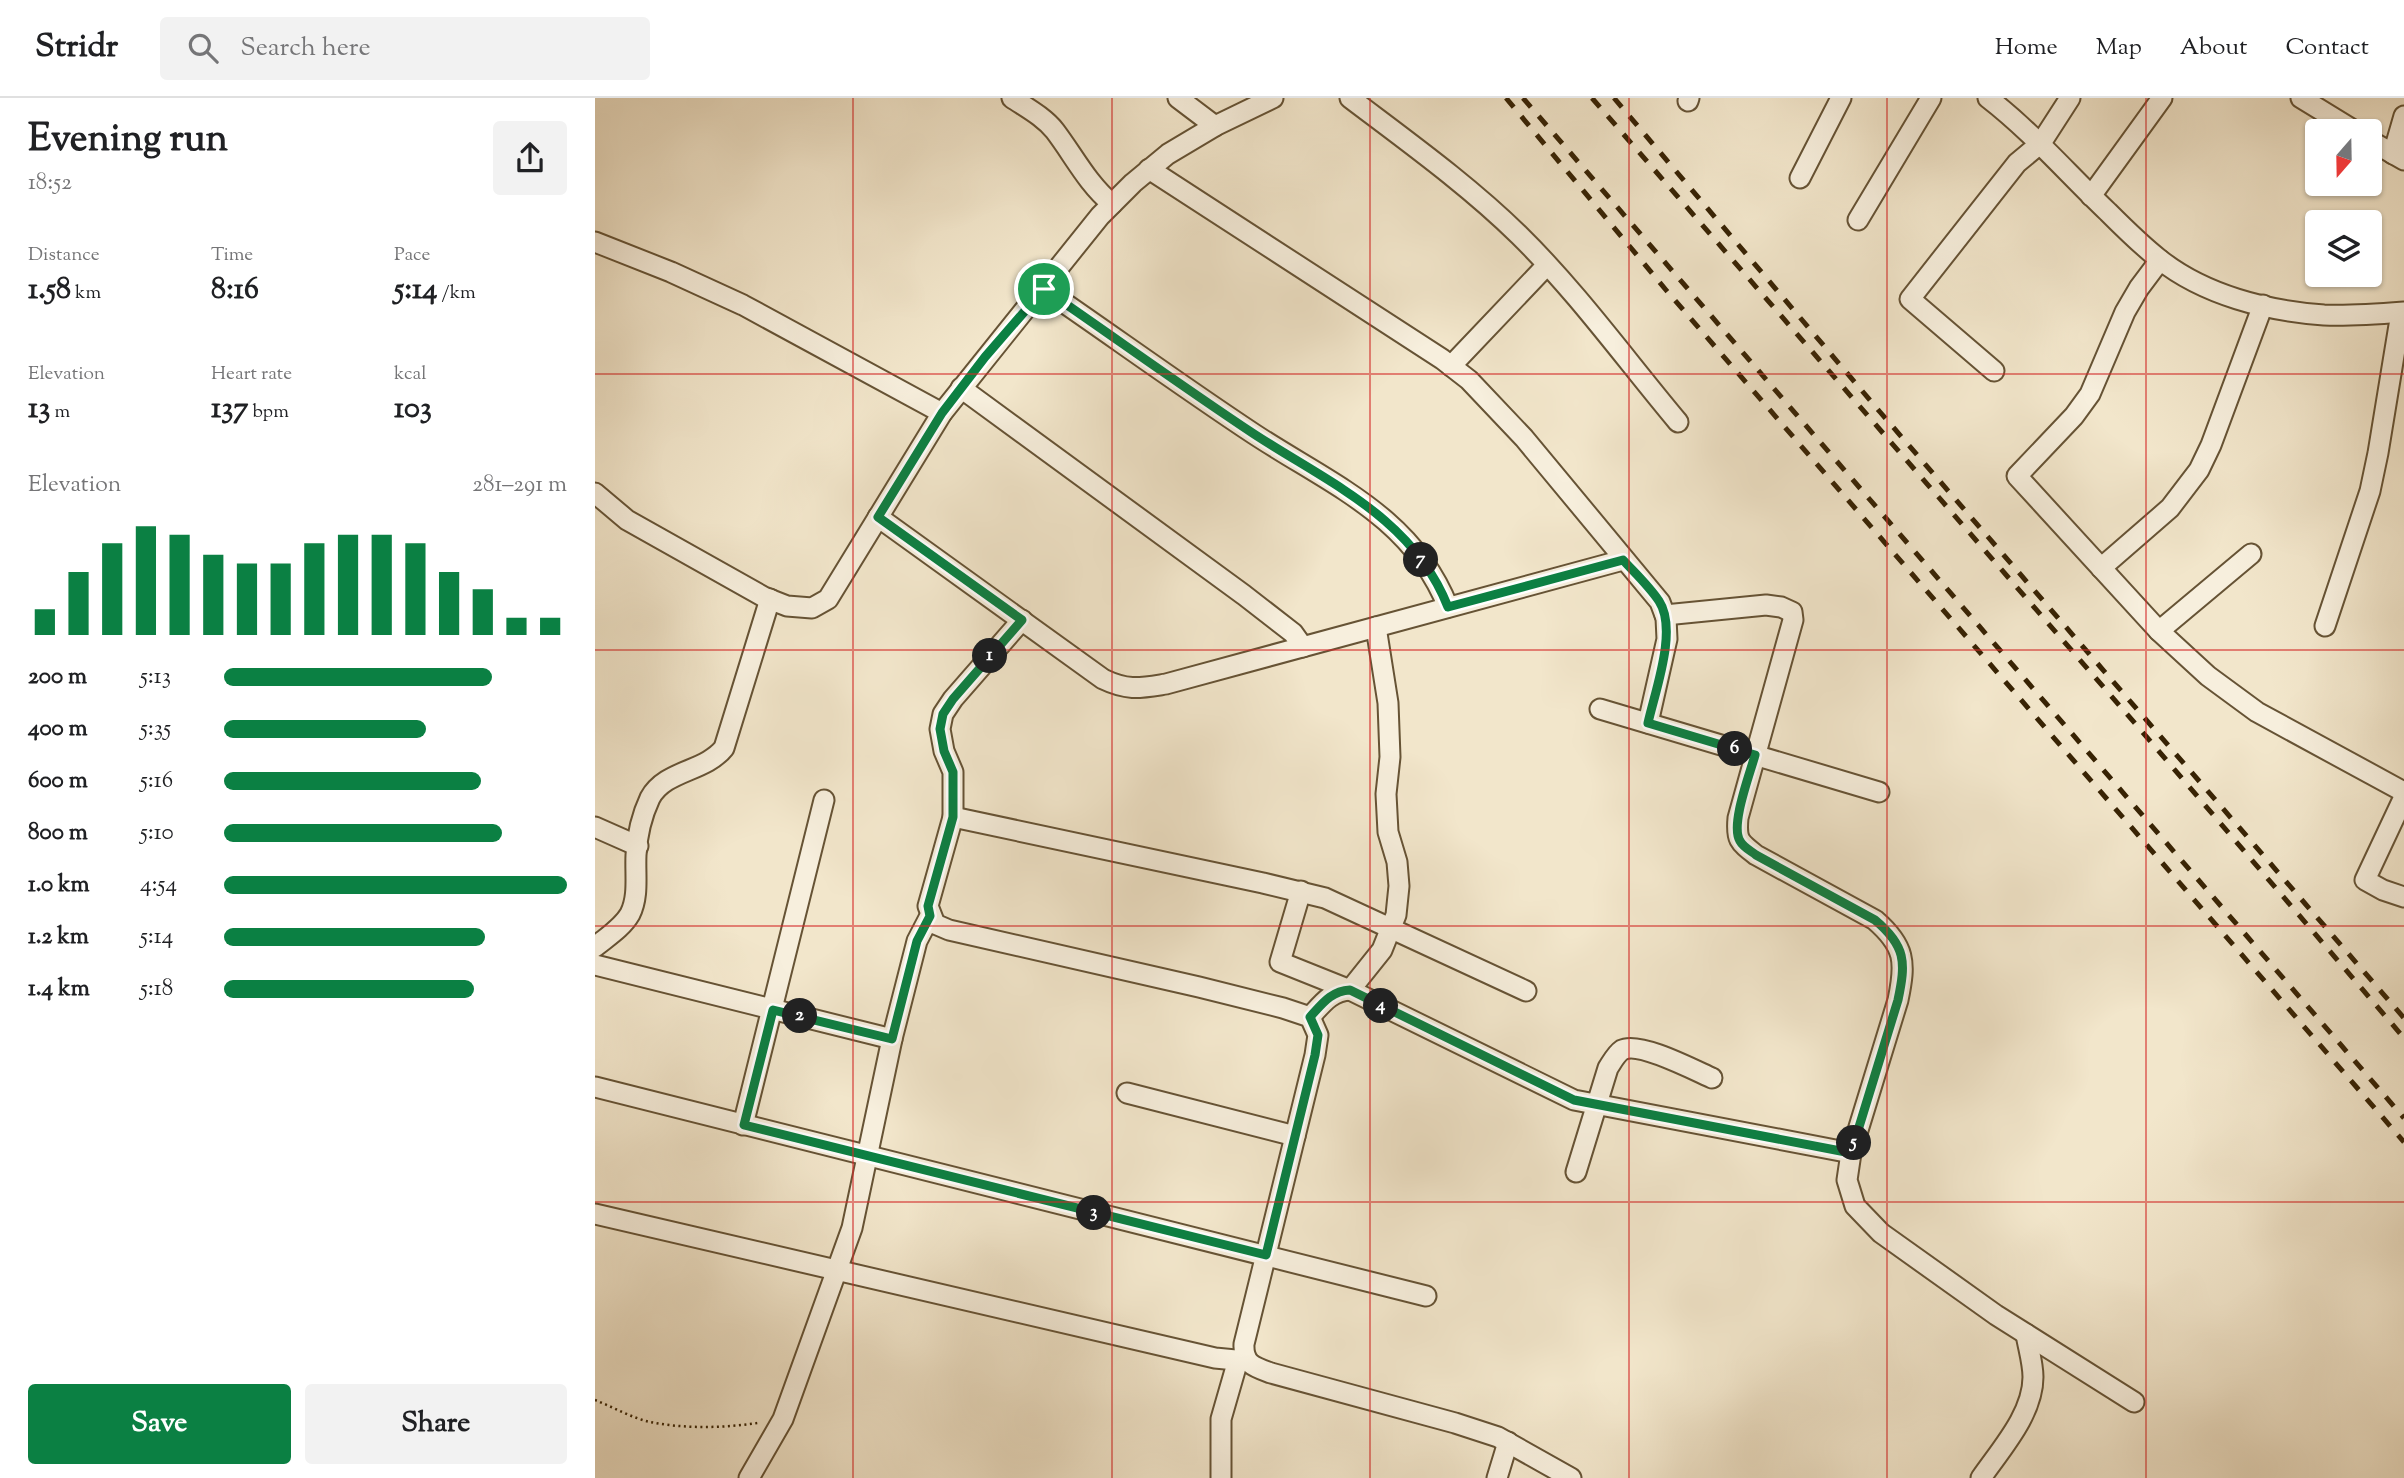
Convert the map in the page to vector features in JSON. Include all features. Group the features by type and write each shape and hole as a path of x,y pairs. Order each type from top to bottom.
{"street":[{"path":"1012,98 1037,114 1054,130 1086,178 1111,204"},
{"path":"1178,98 1215,126"},
{"path":"595,493 627,520 770,599 786,606 812,608 828,599 942,413 1111,204 1168,154 1215,126 1273,98"},
{"path":"1350,98 1491,208 1547,265 1678,422"},
{"path":"1800,178 1841,98"},
{"path":"1858,220 1931,98"},
{"path":"1988,98 2041,144 2160,260 2204,286 2245,301 2325,315 2402,313 2370,491 2325,626"},
{"path":"1994,371 1910,299 2017,163 2041,144 2070,98"},
{"path":"2091,195 2162,98"},
{"path":"2301,98 2335,119"},
{"path":"2382,147 2399,157 2404,116"},
{"path":"1149,169 1451,366 1496,407 1524,438 1660,602 1665,615 1667,639 1648,723"},
{"path":"595,242 671,272 743,305 942,413"},
{"path":"2160,260 2125,312 2090,394 2074,416 2017,476 2159,631 2208,676 2257,712 2404,794 2365,880 2404,897"},
{"path":"1451,366 1547,265"},
{"path":"1044,289 1255,434 1378,513 1427,568 1448,607"},
{"path":"2101,568 2170,508 2199,470 2211,445 2263,305"},
{"path":"961,388 1263,610 1293,633 1303,647"},
{"path":"878,517 1103,679 1134,689 1166,684 1623,560"},
{"path":"2159,631 2251,554"},
{"path":"595,947 621,926 630,913 636,894 641,823 651,797 663,782 715,759 724,748 770,599"},
{"path":"1665,615 1766,605 1792,612 1793,620 1738,818 1737,834 1741,844 1756,855 1875,920 1892,934 1901,954 1903,974 1898,1000 1851,1153 1847,1180 1855,1206 1881,1233 2026,1334 2134,1402"},
{"path":"1022,620 943,714 940,729 944,751 953,772 953,817 928,906 935,924 949,930 1283,1008 1310,1017 1318,1035 1242,1360 1221,1419 1221,1478"},
{"path":"1350,990 1382,950 1396,915 1399,886 1397,862 1388,832 1386,794 1391,757 1388,703 1376,627"},
{"path":"1600,709 1879,792"},
{"path":"744,1125 824,800"},
{"path":"953,817 1325,898 1526,992"},
{"path":"595,827 638,846"},
{"path":"1301,891 1280,962 1350,990 1574,1100 1851,1153"},
{"path":"749,1478 783,1419 852,1228 892,1039 917,941 930,916"},
{"path":"595,965 892,1039"},
{"path":"1310,1017 1327,998 1339,990 1350,990"},
{"path":"1576,1172 1608,1068 1623,1049 1648,1051 1712,1078"},
{"path":"595,1087 1426,1296"},
{"path":"1126,1093 1295,1136"},
{"path":"595,1214 1215,1358 1242,1360 1271,1373 1455,1423 1507,1442 1570,1478"},
{"path":"1981,1478 2029,1404 2033,1377 2026,1334"},
{"path":"1497,1478 1507,1442"}],"path":[{"path":"595,1400 649,1422 730,1427 783,1419"}],"railway":[{"path":"1506,98 1666,290 2404,1142"},
{"path":"1523,98 2404,1118"},
{"path":"1592,98 2139,728 2404,1038"},
{"path":"1614,98 1880,412 2404,1018"}],"route":[{"path":"1044,289 1255,434 1368,506 1387,521 1408,544 1440,588 1448,607 1623,560 1660,602 1666,618 1667,639 1648,723 1755,755 1738,818 1737,834 1741,844 1756,855 1875,920 1892,934 1901,954 1903,974 1898,1000 1851,1153 1574,1100 1350,990 1339,990 1327,998 1310,1017 1318,1035 1315,1055 1266,1255 744,1125 773,1010 892,1039 917,941 930,916 928,906 953,817 953,772 944,751 940,729 943,714 1022,620 878,517 942,413 985,357 1044,289"}]}
